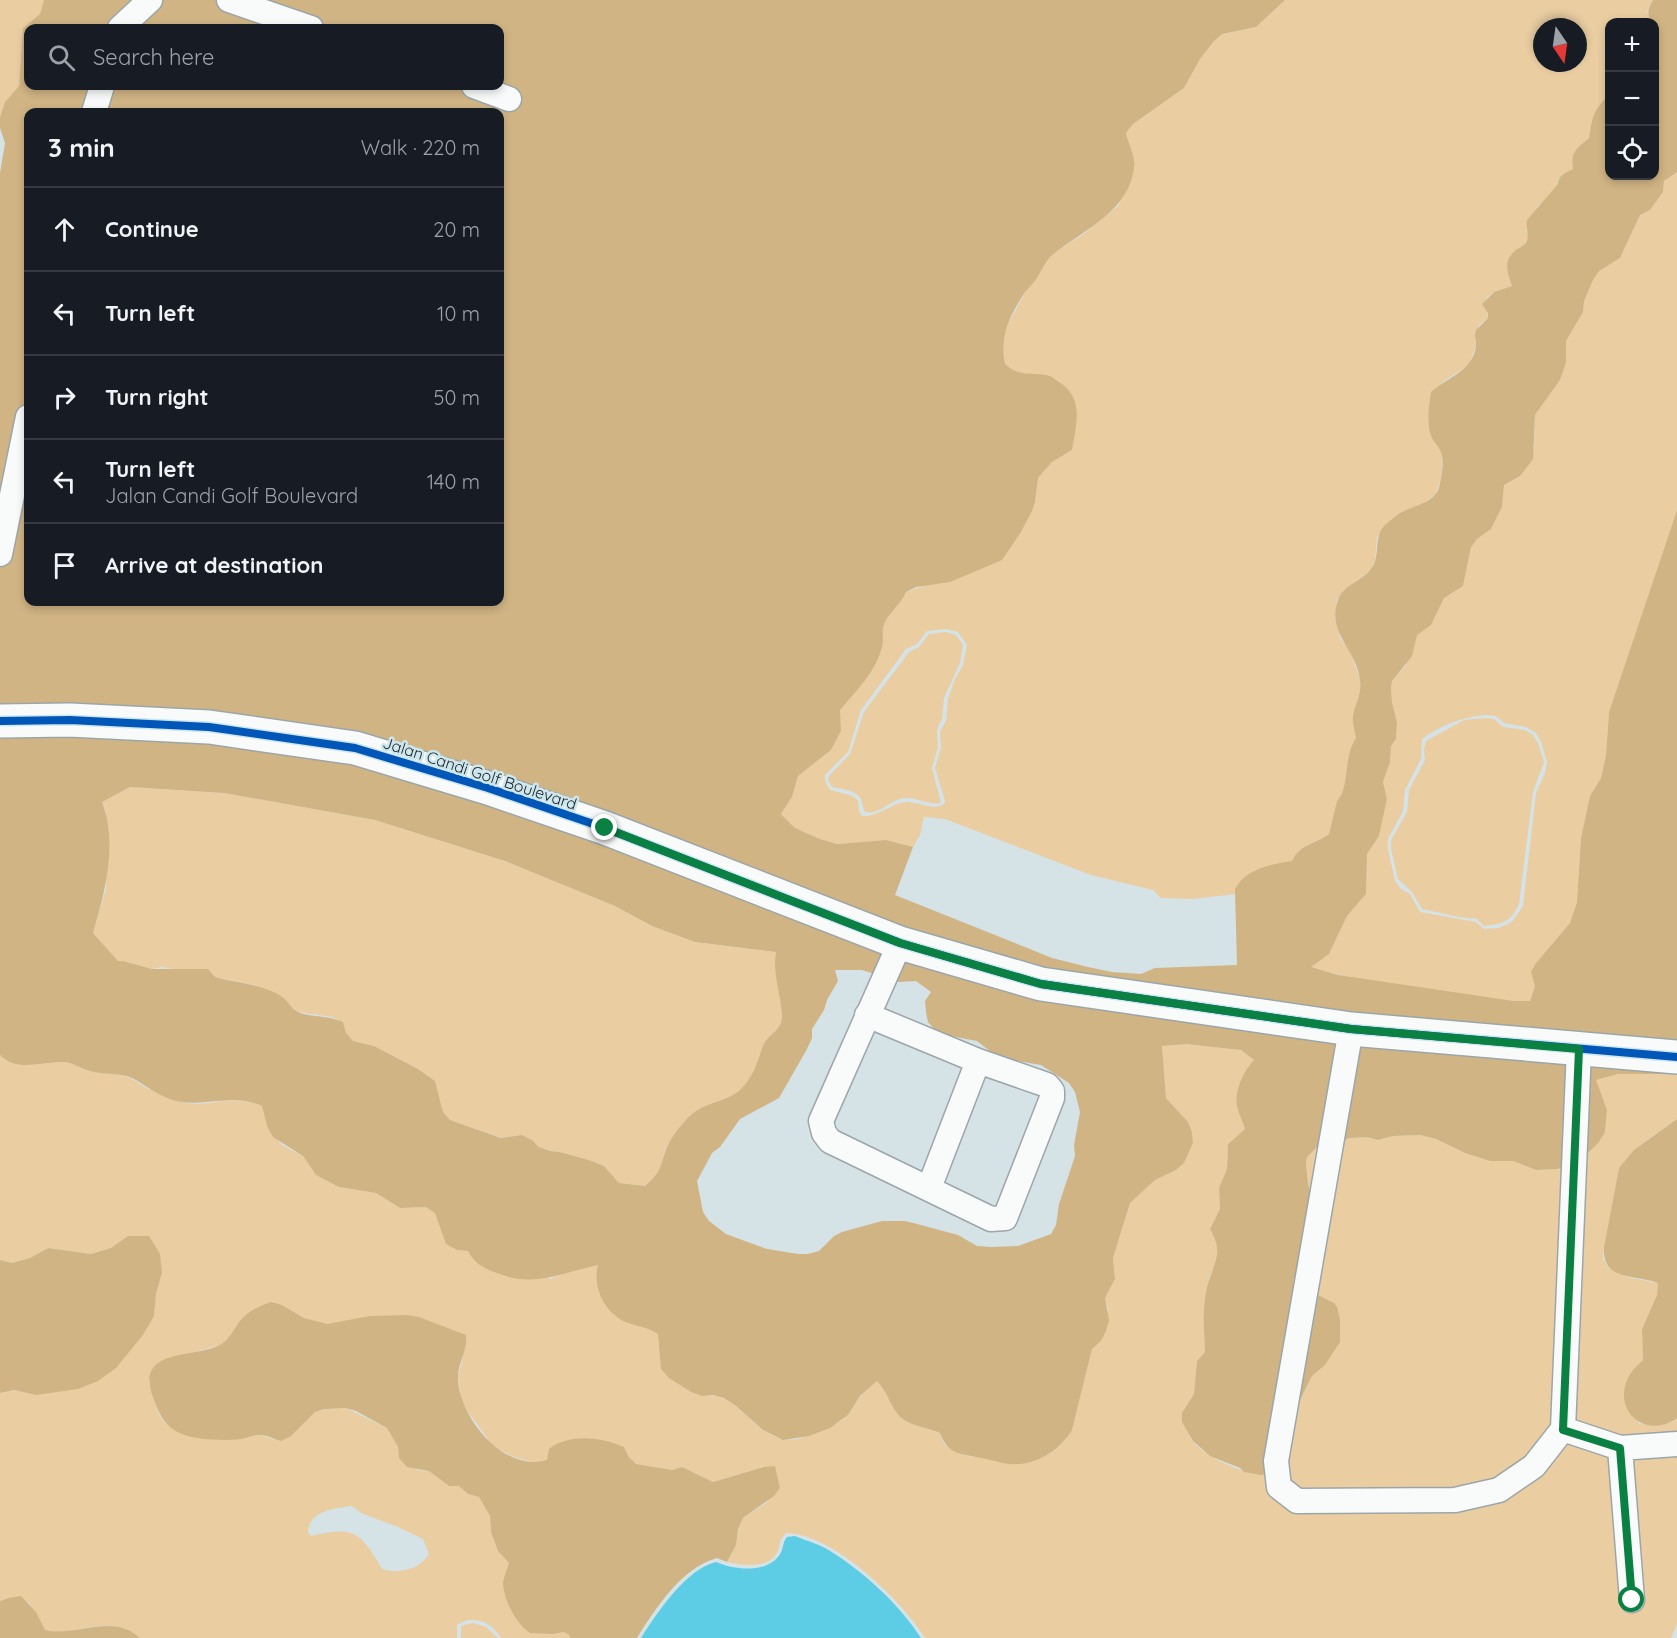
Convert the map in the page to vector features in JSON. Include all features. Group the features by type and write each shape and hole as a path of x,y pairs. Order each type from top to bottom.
{"street":[{"name":"Jalan Candi Golf Boulevard","path":"0,722 70,720 209,727 356,748 488,788 605,828 900,943 1041,984 1351,1029 1677,1057"}],"lane":[{"path":"124,24 150,0"},
{"path":"229,0 299,24"},
{"path":"95,108 101,90"},
{"path":"485,90 509,99"},
{"path":"0,554 24,437"},
{"path":"867,1015 978,1061 1047,1085 1052,1091 1052,1098 1005,1218 991,1219 830,1141 824,1133 821,1121 867,1015 900,943"},
{"path":"1351,1029 1276,1461 1279,1487 1297,1501 1455,1500 1499,1490 1534,1466 1563,1430 1579,1049"},
{"path":"929,1188 978,1061"},
{"path":"1563,1430 1620,1448 1677,1444"},
{"path":"1620,1448 1632,1600"}],"shaded area":[{"path":"0,0 44,0 40,14 28,24 24,24 19,86 5,102 0,117"},
{"path":"44,0 1285,0 1256,27 1222,34 1200,59 1184,88 1133,124 1126,133 1133,155 1134,168 1124,196 1104,217 1056,252 1025,292 1007,326 1003,344 1005,364 1021,373 1050,376 1069,390 1077,414 1072,450 1052,462 1038,478 1032,511 1002,560 950,582 916,587 906,592 885,623 882,647 875,665 865,681 840,710 841,731 831,750 798,776 792,797 781,814 795,828 837,844 886,840 913,847 895,895 1052,958 1112,972 1141,974 1155,968 1237,965 1235,889 1252,872 1292,861 1304,847 1329,834 1337,801 1344,788 1349,754 1356,738 1353,716 1360,686 1358,669 1336,622 1335,612 1340,595 1371,569 1376,559 1379,537 1384,526 1400,513 1428,501 1439,488 1443,460 1429,428 1431,392 1460,372 1471,360 1476,344 1476,330 1488,318 1488,313 1482,304 1494,292 1512,286 1507,269 1508,260 1527,241 1527,220 1558,184 1561,176 1573,169 1573,155 1577,148 1589,138 1594,114 1605,99 1605,180 1659,180 1659,18 1650,18 1648,11 1653,0 1677,0 1677,172 1664,181 1663,192 1650,210 1640,215 1620,258 1599,271 1593,280 1584,301 1583,312 1566,341 1566,363 1560,380 1535,415 1533,459 1520,476 1504,485 1502,507 1491,529 1477,539 1471,547 1463,586 1444,598 1431,625 1417,635 1412,656 1392,681 1392,702 1397,723 1396,739 1391,746 1390,762 1383,782 1387,799 1379,836 1367,854 1366,894 1347,916 1329,954 1311,967 1338,975 1514,1001 1530,1001 1535,986 1531,972 1570,923 1577,902 1581,838 1590,796 1601,778 1606,755 1609,712 1677,510 1677,1074 1618,1074 1596,1080 1607,1110 1605,1132 1599,1142 1577,1164 1557,1169 1536,1170 1513,1161 1490,1161 1465,1153 1436,1139 1420,1135 1393,1136 1378,1140 1367,1137 1351,1138 1318,1146 1307,1157 1306,1163 1308,1184 1317,1210 1298,1271 1293,1280 1298,1285 1334,1303 1340,1319 1340,1342 1325,1365 1312,1376 1297,1406 1293,1440 1287,1453 1270,1474 1244,1472 1240,1468 1210,1456 1193,1441 1182,1422 1182,1413 1194,1394 1197,1361 1205,1352 1205,1298 1217,1254 1216,1243 1210,1229 1220,1209 1219,1188 1227,1169 1228,1144 1245,1129 1236,1100 1243,1075 1254,1060 1241,1050 1186,1044 1162,1046 1166,1098 1188,1122 1193,1143 1184,1163 1176,1170 1155,1180 1130,1203 1113,1258 1115,1279 1105,1298 1109,1320 1101,1341 1092,1349 1072,1430 1053,1451 1037,1460 1019,1464 1002,1463 951,1450 940,1433 904,1420 877,1381 860,1396 848,1415 830,1428 809,1436 783,1440 763,1430 724,1398 713,1395 702,1396 691,1392 669,1378 661,1369 658,1334 620,1319 607,1307 597,1282 598,1265 536,1279 523,1279 497,1273 480,1265 468,1251 457,1250 446,1244 435,1213 426,1207 400,1208 376,1193 339,1187 316,1175 303,1156 273,1137 267,1126 262,1106 241,1100 192,1103 175,1101 124,1075 93,1072 65,1062 14,1064 0,1055 0,173 5,143 0,128 0,117 5,102 19,86 23,28 24,90 504,90 504,24 28,24 40,14","holes":["130,787 224,793 375,820 505,861 615,906 652,926 695,942 776,952 775,968 782,1020 764,1044 754,1070 745,1084 727,1098 699,1109 685,1121 671,1139 656,1175 645,1186 619,1183 604,1166 539,1147 522,1135 501,1138 450,1120 443,1112 435,1081 418,1069 374,1046 353,1041 346,1033 343,1022 298,1012 274,992 215,977 208,969 152,969 118,961 93,933 108,868 109,834 102,802","835,970 862,970 899,982 916,981 931,992 925,1001 926,1012 928,1022 935,1030 945,1035 977,1041 995,1055 1005,1059 1041,1065 1069,1083 1075,1092 1080,1112 1074,1145 1075,1156 1059,1204 1056,1225 1051,1234 1018,1246 977,1246 958,1235 917,1224 905,1221 882,1221 842,1232 834,1236 819,1251 798,1254 767,1249 726,1234 709,1221 703,1212 697,1181 712,1153 720,1147 740,1119 779,1098 807,1049 812,1038 812,1029 838,981"]},
{"path":"1285,0 1653,0 1647,11 1650,18 1605,18 1605,99 1594,114 1589,138 1573,155 1573,170 1558,179 1558,184 1538,206 1526,230 1529,236 1525,244 1520,247 1508,276 1512,286 1494,292 1486,298 1488,318 1479,325 1476,345 1469,365 1444,381 1430,397 1431,436 1443,454 1441,478 1436,494 1419,507 1401,512 1377,537 1375,560 1371,570 1343,591 1337,600 1335,617 1340,638 1350,651 1360,679 1360,698 1353,719 1356,738 1349,754 1344,788 1337,801 1329,834 1303,847 1292,861 1267,867 1249,875 1237,887 1236,894 1193,899 1161,898 1153,890 1091,875 945,819 924,817 920,835 913,847 886,840 837,844 795,828 781,814 792,797 798,776 831,750 841,731 839,710 865,681 875,665 882,647 885,623 906,592 929,584 1035,502 1038,478 1052,462 1072,450 1051,377 1014,372 1005,364 1002,353 1004,331 1027,289 1036,279 1046,261 1119,205 1133,156 1126,133 1133,124 1184,88 1200,59 1222,34 1256,27","holes":["946,629 958,632 967,645 963,665 948,699 946,721 940,731 941,747 935,768 944,804 935,807 907,802 869,816 862,816 858,800 850,795 830,790 825,781 825,775 848,752 861,710 906,649 917,644 927,631"]},
{"path":"1677,172 1677,510 1609,712 1606,755 1601,778 1590,796 1581,838 1577,902 1570,923 1536,963 1535,986 1530,1001 1514,1001 1386,984 1310,967 1329,954 1347,916 1366,894 1367,854 1379,836 1387,799 1383,782 1390,762 1391,746 1396,739 1397,723 1392,702 1392,681 1405,666 1417,635 1431,624 1444,598 1463,586 1471,547 1477,539 1491,529 1502,507 1504,485 1520,476 1534,448 1535,415 1560,380 1566,363 1566,341 1583,312 1584,301 1593,280 1599,270 1620,258 1640,215 1650,210 1663,192 1664,181","holes":["1477,716 1496,716 1504,723 1526,727 1536,733 1547,762 1536,793 1523,906 1512,922 1499,928 1484,929 1476,922 1420,912 1410,894 1401,889 1395,881 1388,839 1403,811 1405,790 1421,759 1422,739 1460,720"]},
{"path":"946,632 956,635 963,645 960,663 944,698 942,720 937,731 938,747 932,768 941,803 907,798 876,811 865,812 858,795 848,790 832,787 828,780 829,776 850,754 864,712 909,652 919,647 929,634"},
{"path":"1494,719 1503,727 1525,730 1533,735 1544,762 1533,792 1519,904 1513,915 1506,921 1484,926 1477,919 1422,909 1412,892 1398,879 1391,840 1407,812 1409,790 1425,760 1426,741 1464,720"},
{"path":"130,787 224,793 375,820 505,861 615,906 652,926 695,942 776,952 775,968 782,1020 765,1042 758,1063 748,1081 740,1090 727,1098 699,1109 681,1125 671,1139 656,1175 645,1186 619,1183 604,1166 592,1161 539,1147 522,1135 502,1138 450,1120 443,1112 435,1081 418,1069 374,1046 353,1041 346,1033 343,1022 332,1017 298,1012 272,992 250,984 162,967 152,969 123,961 118,962 93,933 106,889 106,812 102,802"},
{"path":"1186,1044 1241,1050 1254,1060 1237,1109 1245,1129 1228,1144 1227,1169 1219,1188 1220,1209 1210,1229 1218,1249 1217,1260 1209,1279 1205,1352 1197,1361 1194,1394 1182,1413 1192,1440 1197,1446 1233,1467 1260,1475 1293,1440 1297,1406 1312,1376 1325,1365 1297,1285 1293,1280 1298,1271 1317,1210 1308,1184 1306,1163 1307,1157 1318,1146 1351,1138 1367,1137 1378,1140 1393,1136 1420,1135 1436,1139 1465,1153 1490,1161 1513,1161 1536,1170 1557,1169 1577,1164 1599,1142 1605,1132 1607,1110 1595,1080 1618,1074 1677,1074 1677,1119 1642,1144 1619,1168 1603,1259 1609,1268 1627,1277 1658,1283 1657,1295 1642,1329 1643,1360 1629,1376 1638,1423 1658,1425 1677,1418 1677,1624 1671,1638 925,1638 900,1606 864,1571 824,1544 804,1536 786,1533 774,1557 762,1564 747,1565 727,1562 736,1545 739,1524 743,1518 766,1503 780,1488 775,1467 764,1467 713,1482 682,1467 672,1470 636,1464 624,1447 536,1463 514,1457 494,1447 465,1408 458,1377 463,1356 348,1321 327,1324 316,1322 282,1305 251,1312 242,1319 229,1338 221,1345 167,1359 157,1365 149,1384 159,1414 165,1423 193,1437 228,1439 259,1435 281,1441 315,1412 324,1409 346,1408 387,1428 398,1447 399,1458 418,1470 429,1471 449,1486 459,1486 468,1494 479,1497 490,1516 491,1532 498,1551 509,1563 503,1580 509,1606 517,1620 553,1634 564,1632 570,1638 501,1638 488,1624 469,1620 457,1625 457,1638 140,1638 129,1630 117,1626 47,1631 29,1603 9,1598 0,1601 0,1393 14,1390 36,1395 154,1316 156,1294 162,1273 128,1236 111,1248 91,1254 48,1248 30,1258 12,1263 0,1260 0,1055 14,1064 65,1062 92,1072 122,1075 160,1094 191,1104 240,1100 262,1106 267,1126 282,1145 303,1156 316,1175 339,1187 376,1193 400,1208 426,1207 435,1212 439,1223 457,1250 468,1251 550,1279 572,1270 598,1265 627,1322 650,1328 658,1334 666,1361 686,1389 697,1394 727,1400 759,1427 776,1437 797,1439 836,1424 847,1416 860,1397 877,1381 904,1420 940,1433 944,1444 951,1449 968,1456 1013,1463 1036,1460 1046,1456 1064,1441 1072,1430 1092,1349 1101,1341 1108,1309 1105,1298 1115,1279 1113,1258 1130,1203 1155,1180 1176,1170 1184,1163 1193,1143 1188,1122 1166,1098 1162,1046","holes":["352,1506 363,1514 423,1539 429,1554 420,1564 402,1571 382,1569 368,1546 354,1534 337,1532 311,1536 308,1532 313,1519 324,1512"]},
{"path":"1677,1119 1677,1418 1666,1424 1654,1426 1635,1419 1625,1402 1624,1390 1629,1375 1643,1360 1642,1329 1657,1295 1658,1283 1614,1271 1608,1266 1604,1247 1619,1168 1634,1150"},
{"path":"128,1236 149,1236 160,1254 162,1273 156,1294 154,1316 143,1335 116,1368 98,1381 78,1389 36,1395 14,1390 0,1393 0,1260 12,1263 30,1258 48,1248 91,1254 111,1248"},
{"path":"271,1302 282,1305 304,1318 327,1324 370,1316 407,1315 419,1317 466,1335 458,1380 461,1395 467,1410 487,1439 500,1450 515,1458 531,1462 547,1460 549,1449 557,1444 576,1439 596,1439 624,1447 636,1464 672,1470 682,1467 713,1482 775,1466 780,1488 774,1496 743,1518 738,1529 736,1545 727,1562 717,1558 692,1570 661,1602 637,1638 570,1638 564,1632 530,1633 520,1624 508,1603 503,1582 509,1563 498,1551 491,1532 490,1516 479,1497 468,1494 459,1486 449,1486 429,1471 407,1467 399,1458 398,1447 387,1428 346,1408 324,1409 315,1412 291,1436 281,1441 259,1435 228,1440 195,1438 176,1431 164,1421 154,1400 150,1383 152,1371 158,1363 220,1345 247,1314"},
{"path":"21,1596 36,1612 45,1630 57,1632 106,1626 118,1627 140,1638 0,1638 0,1601"},
{"path":"473,1623 486,1627 498,1638 461,1638 461,1626"}],"water":[{"path":"795,1536 817,1544 843,1559 892,1601 921,1638 641,1638 673,1593 694,1573 716,1562 741,1568 767,1565 780,1554 787,1537"}],"cycle path":[{"path":"0,721 70,720 209,727 355,748 488,788 605,828 900,943 1041,984 1351,1029 1677,1057"}],"route":[{"path":"605,828 900,943 1041,984 1351,1029 1579,1049 1563,1430 1620,1448 1632,1600"}]}
